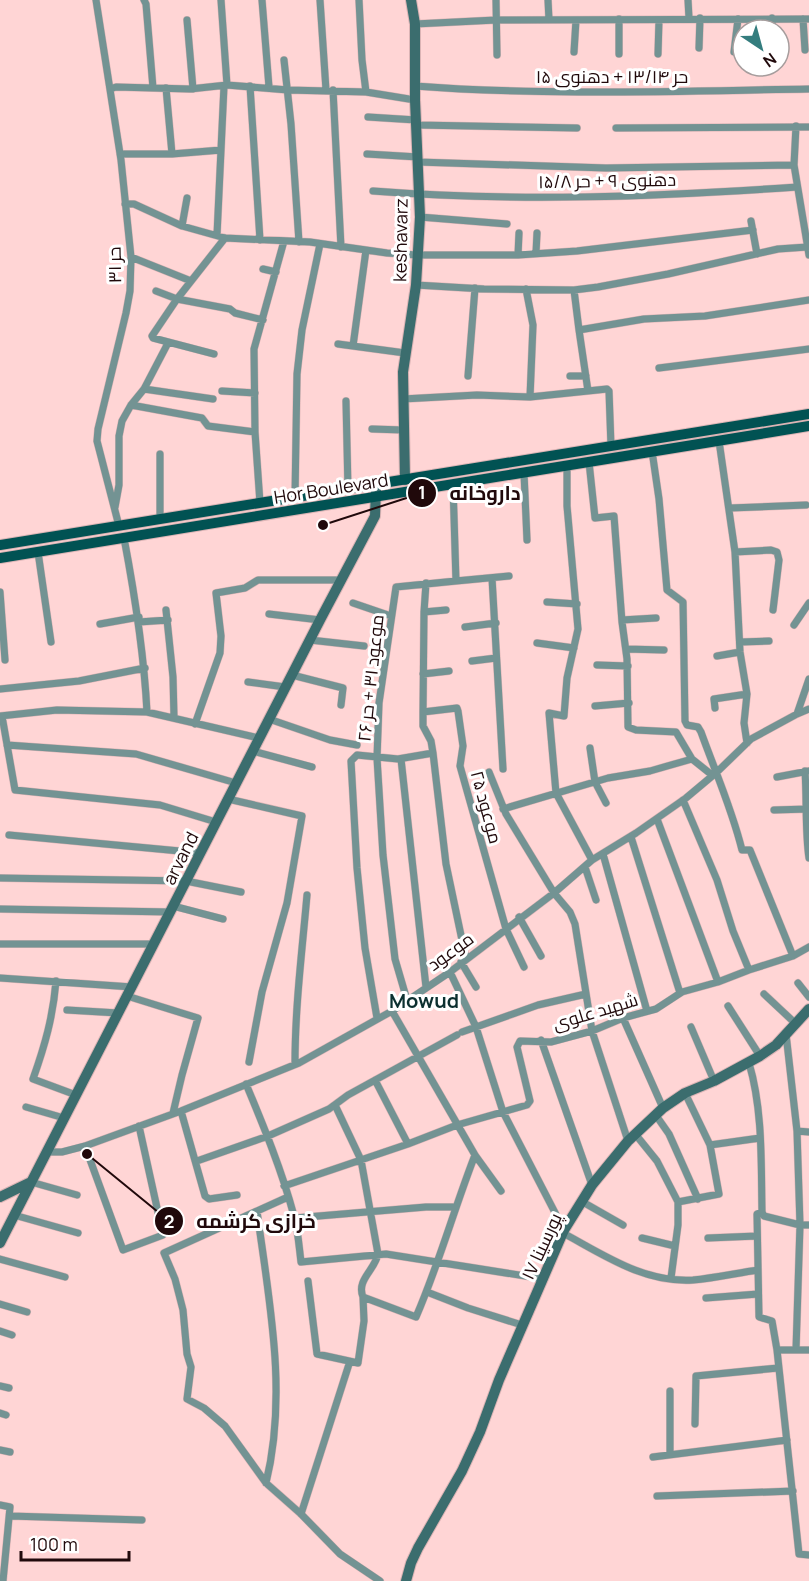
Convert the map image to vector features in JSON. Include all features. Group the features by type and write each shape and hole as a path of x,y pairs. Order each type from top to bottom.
{"main road":[{"name":"Hor Boulevard","path":"0,545 809,414"},
{"name":"Hor Boulevard","path":"0,558 809,426"}],"street":[{"path":"96,0 102,0"},
{"name":"حر ۳۱","path":"96,0 120,154 131,257 130,291 126,313 97,441 119,526"},
{"path":"144,0 153,88"},
{"path":"214,354 168,343 152,336 221,236 221,150 225,85 221,0"},
{"path":"262,0 269,87"},
{"path":"320,0 330,90 341,247"},
{"path":"359,0 366,92"},
{"name":"keshavarz","path":"405,480 403,399 405,353 416,285 420,217 415,100 415,24 411,0"},
{"path":"496,0 497,55"},
{"path":"548,0 549,20"},
{"path":"688,0 690,18"},
{"path":"699,48 700,18"},
{"path":"618,54 620,19"},
{"path":"415,24 496,20 731,19"},
{"path":"791,19 806,19 805,50"},
{"path":"187,20 193,89"},
{"path":"574,52 576,20"},
{"path":"658,20 658,54"},
{"path":"284,60 299,242"},
{"path":"110,89 116,87 193,89 225,85 288,90 366,92 415,100"},
{"path":"250,86 260,240"},
{"name":"حر ۱۳/۱۴ + دهنوی ۱۵","path":"415,86 462,89 679,92 809,89"},
{"path":"166,88 172,154"},
{"path":"368,117 417,122 577,128"},
{"path":"796,126 794,165 809,255"},
{"path":"616,128 809,126"},
{"path":"120,154 172,154 221,150"},
{"path":"367,154 418,160 606,168 794,165"},
{"name":"دهنوی ۹ + حر ۱۵/۸","path":"372,191 418,195 604,197 797,187"},
{"path":"182,226 187,198"},
{"path":"800,202 809,201"},
{"path":"125,204 134,204 182,226 221,236 417,255 536,254 753,230"},
{"path":"420,217 507,224"},
{"path":"751,221 757,254"},
{"path":"518,255 519,233"},
{"path":"536,254 537,233"},
{"path":"260,503 255,432 254,349 284,241"},
{"path":"295,497 298,363 302,330 320,244"},
{"path":"416,285 574,290 668,274 778,249 807,247"},
{"path":"353,346 366,250"},
{"path":"131,257 191,281"},
{"path":"263,269 276,272"},
{"path":"468,376 475,288"},
{"path":"526,289 532,325 530,397"},
{"path":"574,290 588,392"},
{"path":"156,291 177,299 230,309 236,313 263,320"},
{"path":"579,330 644,319 705,316 809,300"},
{"path":"115,507 119,484 119,436 122,421 144,389 168,343"},
{"path":"338,344 405,353"},
{"path":"659,368 809,349"},
{"path":"570,376 586,376"},
{"path":"144,389 213,399"},
{"path":"403,399 477,395 530,397 607,389 609,391 611,446"},
{"path":"222,391 255,393"},
{"path":"346,401 348,489"},
{"path":"131,405 202,418 208,426 255,432"},
{"path":"372,429 403,430"},
{"path":"719,441 735,552 740,652 747,694 744,723 747,742"},
{"path":"652,452 668,592 682,602 685,721 687,725 698,727 736,826 742,850 750,850 793,956"},
{"path":"160,454 160,519"},
{"path":"589,462 595,518 614,516 628,666 627,724 630,728 676,732 692,759 715,773"},
{"path":"567,467 567,506 578,629 567,678 564,716 549,713 549,728 556,793 592,860"},
{"path":"524,473 527,540"},
{"path":"453,484 456,581"},
{"name":"arvand","path":"0,1243 375,516 377,497 375,485"},
{"path":"730,508 806,506"},
{"path":"124,538 145,668 147,712"},
{"path":"735,552 771,550 777,552 779,560 773,610"},
{"path":"38,552 51,642"},
{"name":"موعود ۳۱ + حر ۲۶","path":"407,1000 395,959 383,855 376,758 379,703 396,587 509,576"},
{"path":"492,578 503,769"},
{"path":"195,724 220,653 221,636 216,593 245,588 258,579 342,580"},
{"path":"426,584 423,726 431,741 446,864 458,915 464,961 477,987"},
{"path":"0,592 5,660"},
{"path":"547,602 577,603"},
{"path":"353,603 391,616"},
{"path":"794,625 809,603"},
{"path":"166,610 173,677 174,717"},
{"path":"424,612 446,610"},
{"path":"269,614 320,620"},
{"path":"622,620 656,618"},
{"path":"100,624 138,619 168,620"},
{"path":"465,627 496,623"},
{"path":"310,640 363,646"},
{"path":"741,642 769,641"},
{"path":"537,643 574,648"},
{"path":"626,649 664,650"},
{"path":"717,656 740,652"},
{"path":"472,661 496,658"},
{"path":"597,665 628,666"},
{"path":"0,689 79,681 145,668"},
{"path":"423,674 449,671"},
{"path":"292,675 343,688 341,705"},
{"path":"797,714 809,678"},
{"path":"248,682 285,687"},
{"path":"715,708 714,699 747,694"},
{"path":"595,706 629,703"},
{"name":"موعود ۲۵","path":"423,712 457,708 463,746 460,766 506,928"},
{"name":"موعود","path":"47,1152 62,1152 86,1146 181,1111 295,1064 392,1011 450,972 519,917 554,893 592,860 631,837 683,800 747,742 809,709"},
{"path":"216,822 160,805 15,790 1,716 57,710 147,712 260,738"},
{"path":"269,719 330,740 357,745"},
{"path":"7,746 136,754 237,783"},
{"path":"590,748 595,782 606,803"},
{"path":"253,751 312,767"},
{"path":"377,1018 357,868 351,761 357,756 401,759 433,753"},
{"path":"401,759 426,987"},
{"path":"503,809 608,778 650,771 692,759"},
{"path":"777,777 807,771 806,836 809,858"},
{"path":"489,772 503,809 554,893 570,912 575,924 592,1031 632,1138 657,1161 678,1202 678,1225 670,1278"},
{"path":"228,800 302,816 287,903 262,992 249,1062"},
{"path":"683,800 717,880 733,931 749,970"},
{"path":"774,810 808,809"},
{"path":"657,819 718,982"},
{"path":"9,835 201,853"},
{"path":"631,837 680,993"},
{"path":"603,854 647,1011"},
{"path":"585,867 596,900"},
{"path":"0,878 186,881 241,892"},
{"path":"295,1064 297,988 307,895"},
{"path":"0,909 172,909 223,919"},
{"path":"519,917 541,957"},
{"path":"506,928 524,967"},
{"path":"0,944 154,944"},
{"name":"شهید علوی","path":"284,1186 457,1125 527,1105 530,1101 517,1047 520,1041 551,1042 592,1031 623,1018 656,1009 680,993 793,956 809,947"},
{"path":"450,972 477,1028 502,1112 564,1231 627,1268 646,1275 692,1280 758,1270"},
{"path":"0,978 56,981 129,992 198,1018 173,1113"},
{"path":"56,981 48,1038 33,1078 76,1095"},
{"path":"798,983 809,997"},
{"path":"196,1161 308,1120 460,1033 538,1005 586,994"},
{"path":"764,994 796,1024"},
{"path":"728,1006 760,1056"},
{"name":"پورسینا ۱۷","path":"406,1581 418,1548 462,1471 480,1432 499,1380 564,1231 592,1185 632,1138 659,1111 686,1093 760,1056 776,1045 809,1009"},
{"path":"67,1010 118,1013"},
{"path":"392,1011 475,1155 501,1191"},
{"path":"623,1018 659,1111 698,1199"},
{"path":"691,1027 714,1081"},
{"path":"786,1034 797,1131 800,1225 796,1350"},
{"path":"541,1040 592,1185"},
{"path":"748,1063 754,1080 760,1138 762,1212 764,1216 809,1225"},
{"path":"375,1080 408,1144"},
{"path":"246,1084 268,1136 288,1197 301,1262 378,1254 544,1279"},
{"path":"678,1202 718,1194 710,1145 686,1093"},
{"path":"308,1281 317,1354 359,1362 364,1321 361,1283 376,1262 378,1254 361,1160 335,1105"},
{"path":"26,1107 64,1118"},
{"path":"181,1111 207,1198 237,1195"},
{"path":"86,1146 123,1250 163,1234 139,1126"},
{"path":"797,1131 809,1131"},
{"path":"710,1145 760,1138"},
{"path":"363,1297 416,1317 438,1263 455,1207 475,1155"},
{"path":"0,1197 31,1182 77,1195"},
{"path":"288,1197 164,1253 175,1279 183,1310 190,1367 187,1399 204,1408 225,1426 266,1483 301,1514 340,1554 380,1581"},
{"path":"581,1201 623,1225"},
{"path":"294,1218 370,1211 455,1207"},
{"path":"257,1211 276,1361 274,1437 272,1460 266,1483"},
{"path":"762,1212 757,1214 759,1317 772,1321 799,1554 809,1555"},
{"path":"14,1215 78,1233"},
{"path":"708,1238 757,1236"},
{"path":"642,1238 675,1246"},
{"path":"0,1259 64,1277"},
{"path":"427,1292 522,1325"},
{"path":"706,1298 758,1294"},
{"path":"0,1304 27,1312"},
{"path":"0,1331 12,1335"},
{"path":"777,1350 809,1350"},
{"path":"301,1514 350,1361"},
{"path":"695,1424 696,1376 778,1368"},
{"path":"0,1386 9,1388"},
{"path":"670,1391 670,1454"},
{"path":"653,1457 787,1440"},
{"path":"0,1450 10,1452"},
{"path":"657,1496 793,1491"},
{"path":"0,1505 10,1507 3,1561 3,1581"},
{"path":"10,1516 142,1520"}],"place":[{"name":"داروخانه","path":"323,525"},
{"name":"خرازی کرشمه","path":"87,1154"}],"district":[{"name":"Mowud","path":"424,1000"}]}
